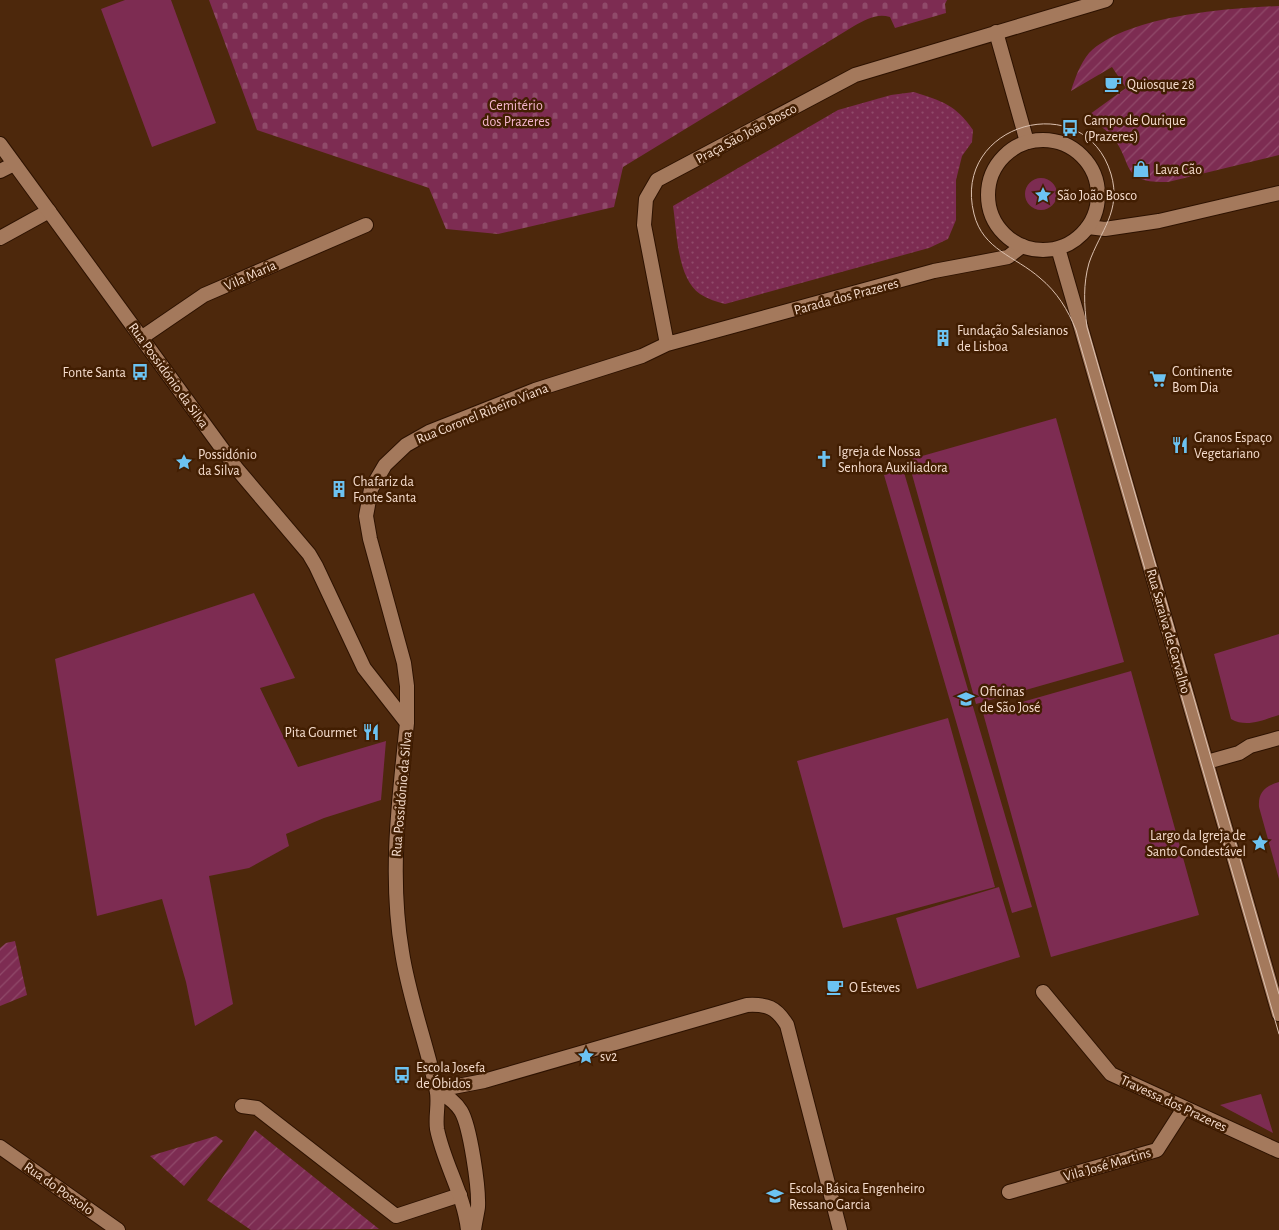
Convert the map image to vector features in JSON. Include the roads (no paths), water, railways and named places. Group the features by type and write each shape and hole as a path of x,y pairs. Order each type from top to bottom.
{"street":[{"name":"Praça São João Bosco","path":"667,344 644,225 646,199 657,180 856,75 1106,0"},
{"path":"996,32 1028,142"},
{"path":"1040,140 1064,144 1075,150 1084,158 1096,179 1098,191 1097,204 1094,216 1088,227 1080,236 1058,248 1034,249 1022,246 1011,240 1002,232 990,210 988,198 989,185 998,163 1016,146 1028,142 1040,140"},
{"name":"Rua Possidónio da Silva","path":"0,144 247,482 309,554 364,668 407,723 398,807 395,895 402,952 412,998 437,1090 437,1127 464,1207 468,1230"},
{"path":"0,172 14,164"},
{"path":"1088,227 1105,229 1159,220 1279,193"},
{"path":"0,238 49,211"},
{"name":"Vila Maria","path":"142,338 204,296 366,225"},
{"name":"Parada dos Prazeres","path":"667,344 934,271 1008,257 1022,246"},
{"name":"Rua Saraiva de Carvalho","path":"1058,248 1279,1014"},
{"name":"Rua Coronel Ribeiro Viana","path":"407,723 407,686 404,663 370,539 366,516 371,489 385,465 406,445 429,432 536,390 642,356 667,344"},
{"path":"1206,762 1239,753 1250,746 1279,738"},
{"name":"Travessa dos Prazeres","path":"1043,992 1110,1074 1279,1151"},
{"path":"437,1090 484,1081 747,1005 760,1004 772,1008 787,1025 840,1230"},
{"path":"437,1090 452,1100 457,1106 462,1113 468,1133 475,1171 478,1207 474,1230"},
{"path":"242,1106 257,1108 396,1216 460,1195"},
{"name":"Vila José Martins","path":"1010,1192 1157,1150 1184,1108"},
{"name":"Rua do Possolo","path":"0,1147 118,1230"}],"tram line":[{"path":"1279,994 1087,327 1086,279 1089,263 1112,210 1114,187 1111,174 1097,147 1075,130 1050,124 1024,127 1000,138 982,157 972,183 974,214 978,226 992,244 1030,270 1052,289 1066,308 1076,330 1279,1034"}],"place":[{"name":"Quiosque 28","path":"1113,84"},
{"name":"Campo de Ourique (Prazeres)","path":"1070,128"},
{"name":"Lava Cão","path":"1141,169"},
{"name":"São João Bosco","path":"1043,195"},
{"name":"Fundação Salesianos de Lisboa","path":"943,338"},
{"name":"Fonte Santa","path":"140,372"},
{"name":"Continente Bom Dia","path":"1158,379"},
{"name":"Granos Espaço Vegetariano","path":"1180,445"},
{"name":"Igreja de Nossa Senhora Auxiliadora","path":"824,459"},
{"name":"Possidónio da Silva","path":"184,462"},
{"name":"Chafariz da Fonte Santa","path":"339,489"},
{"name":"Oficinas de São José","path":"966,699"},
{"name":"Pita Gourmet","path":"371,732"},
{"name":"Largo da Igreja de Santo Condestável","path":"1260,843"},
{"name":"O Esteves","path":"835,987"},
{"name":"sv2","path":"586,1056"},
{"name":"Escola Josefa de Óbidos","path":"402,1075"},
{"name":"Escola Básica Engenheiro Ressano Garcia","path":"775,1196"}],"park label":[{"name":"Cemitério dos Prazeres","path":"516,114"}]}
